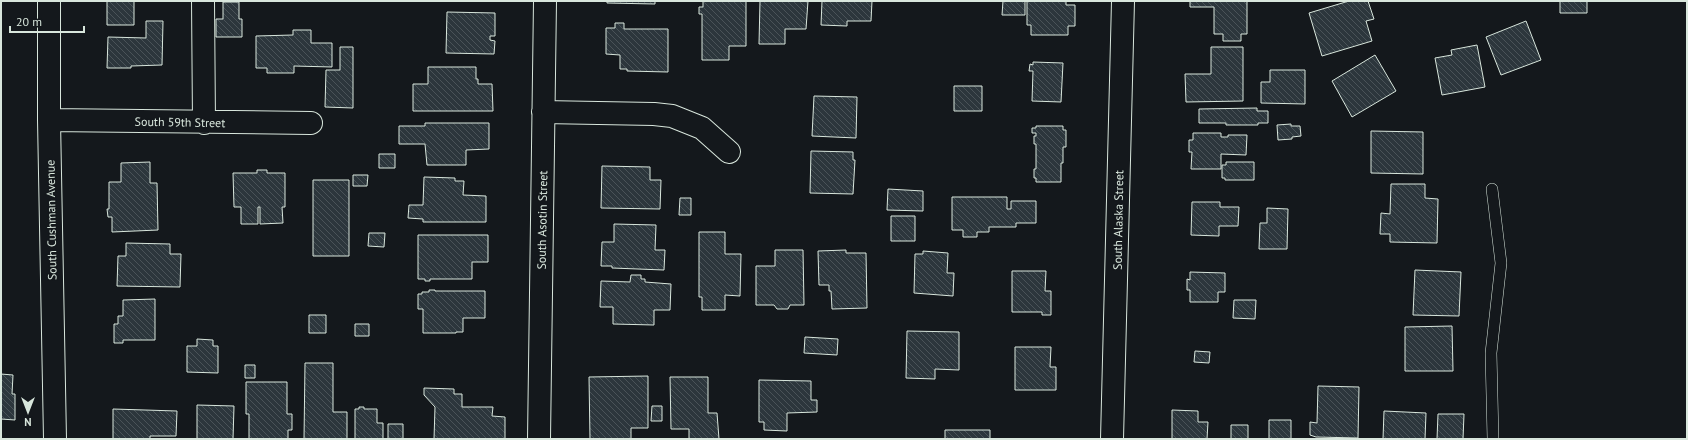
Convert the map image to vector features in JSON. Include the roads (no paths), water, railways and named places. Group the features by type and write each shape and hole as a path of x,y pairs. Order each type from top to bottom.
{"street":[{"name":"South Cushman Avenue","path":"49,1 55,439"},
{"path":"203,1 204,123"},
{"name":"South Asotin Street","path":"539,439 545,1"},
{"name":"South Alaska Street","path":"1112,439 1123,1"},
{"path":"543,112 654,114 672,116 702,128 729,152"},
{"name":"South 59th Street","path":"50,120 204,123 311,123"}],"lane":[{"path":"1492,189 1501,264 1491,353 1493,439"}]}
